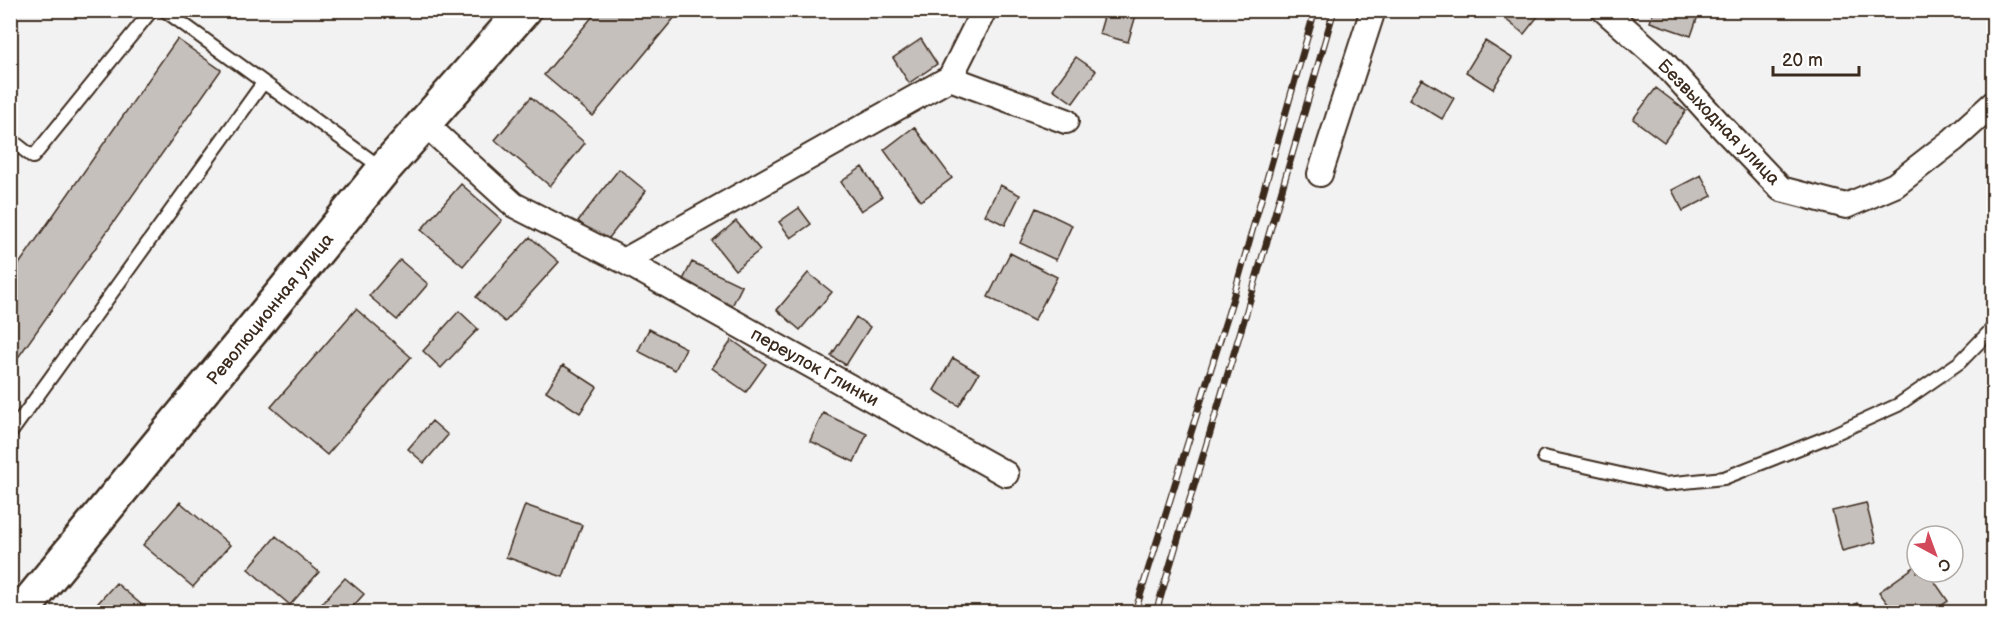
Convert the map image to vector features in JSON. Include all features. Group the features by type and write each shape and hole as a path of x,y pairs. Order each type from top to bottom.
{"street":[{"name":"Революционная улица","path":"21,612 384,170 524,10"},
{"path":"624,261 950,78 984,10"},
{"path":"1320,174 1373,10"},
{"name":"Безвыходная улица","path":"1604,10 1662,61 1781,189 1846,207 1895,185 1953,140 1994,103"},
{"path":"950,78 1066,121"},
{"name":"переулок Глинки","path":"425,124 514,205 624,261 1006,474"}],"lane":[{"path":"10,139 33,157 152,10"},
{"path":"164,10 384,170"},
{"path":"10,434 263,83"},
{"path":"1545,457 1665,484 1724,478 1825,438 1898,405 1960,362 1994,327"}],"building":[{"path":"598,10 667,10 675,17 593,116 544,75"},
{"path":"1106,10 1137,12 1128,42 1099,34"},
{"path":"1494,10 1543,10 1524,34"},
{"path":"1654,10 1700,10 1691,36 1650,22"},
{"path":"177,39 221,70 10,369 10,277"},
{"path":"921,39 937,64 909,83 893,58"},
{"path":"1485,41 1512,58 1493,89 1466,72"},
{"path":"1076,57 1096,71 1073,103 1053,89"},
{"path":"1422,79 1454,98 1442,119 1409,99"},
{"path":"1656,88 1686,111 1664,142 1633,119"},
{"path":"531,97 585,143 550,186 495,140"},
{"path":"914,127 952,178 921,201 884,150"},
{"path":"862,167 882,197 861,211 841,182"},
{"path":"619,169 646,191 605,243 578,221"},
{"path":"1701,175 1712,196 1683,211 1672,190"},
{"path":"461,184 502,220 463,266 421,230"},
{"path":"1000,185 1020,195 1005,225 985,215"},
{"path":"799,208 811,224 791,238 779,222"},
{"path":"1036,208 1072,225 1056,260 1020,243"},
{"path":"736,221 760,250 735,270 712,241"},
{"path":"530,237 559,262 505,322 476,297"},
{"path":"1010,253 1057,277 1034,321 988,297"},
{"path":"400,260 428,284 397,320 369,296"},
{"path":"692,262 742,286 731,308 681,284"},
{"path":"808,273 832,292 800,330 777,310"},
{"path":"356,309 411,357 327,455 271,407"},
{"path":"459,311 478,329 441,368 423,351"},
{"path":"856,317 870,327 846,365 831,356"},
{"path":"649,329 686,348 675,370 638,351"},
{"path":"732,340 766,364 746,392 712,368"},
{"path":"953,358 979,373 959,406 934,390"},
{"path":"563,365 597,387 580,413 546,391"},
{"path":"823,413 867,434 854,462 810,441"},
{"path":"432,421 448,435 424,463 408,449"},
{"path":"180,502 230,545 193,587 143,545"},
{"path":"1866,503 1876,542 1842,551 1832,511"},
{"path":"525,505 582,525 563,577 506,557"},
{"path":"276,536 319,572 290,605 248,569"},
{"path":"1905,574 1905,584 1936,584 1948,601 1932,612 1894,612 1879,592"},
{"path":"345,578 364,594 348,612 314,612"},
{"path":"116,583 150,612 90,612"},
{"path":"1857,603 1863,612 1840,612"}],"railway":[{"path":"1135,612 1233,298 1315,10"},
{"path":"1156,612 1334,10"}]}
